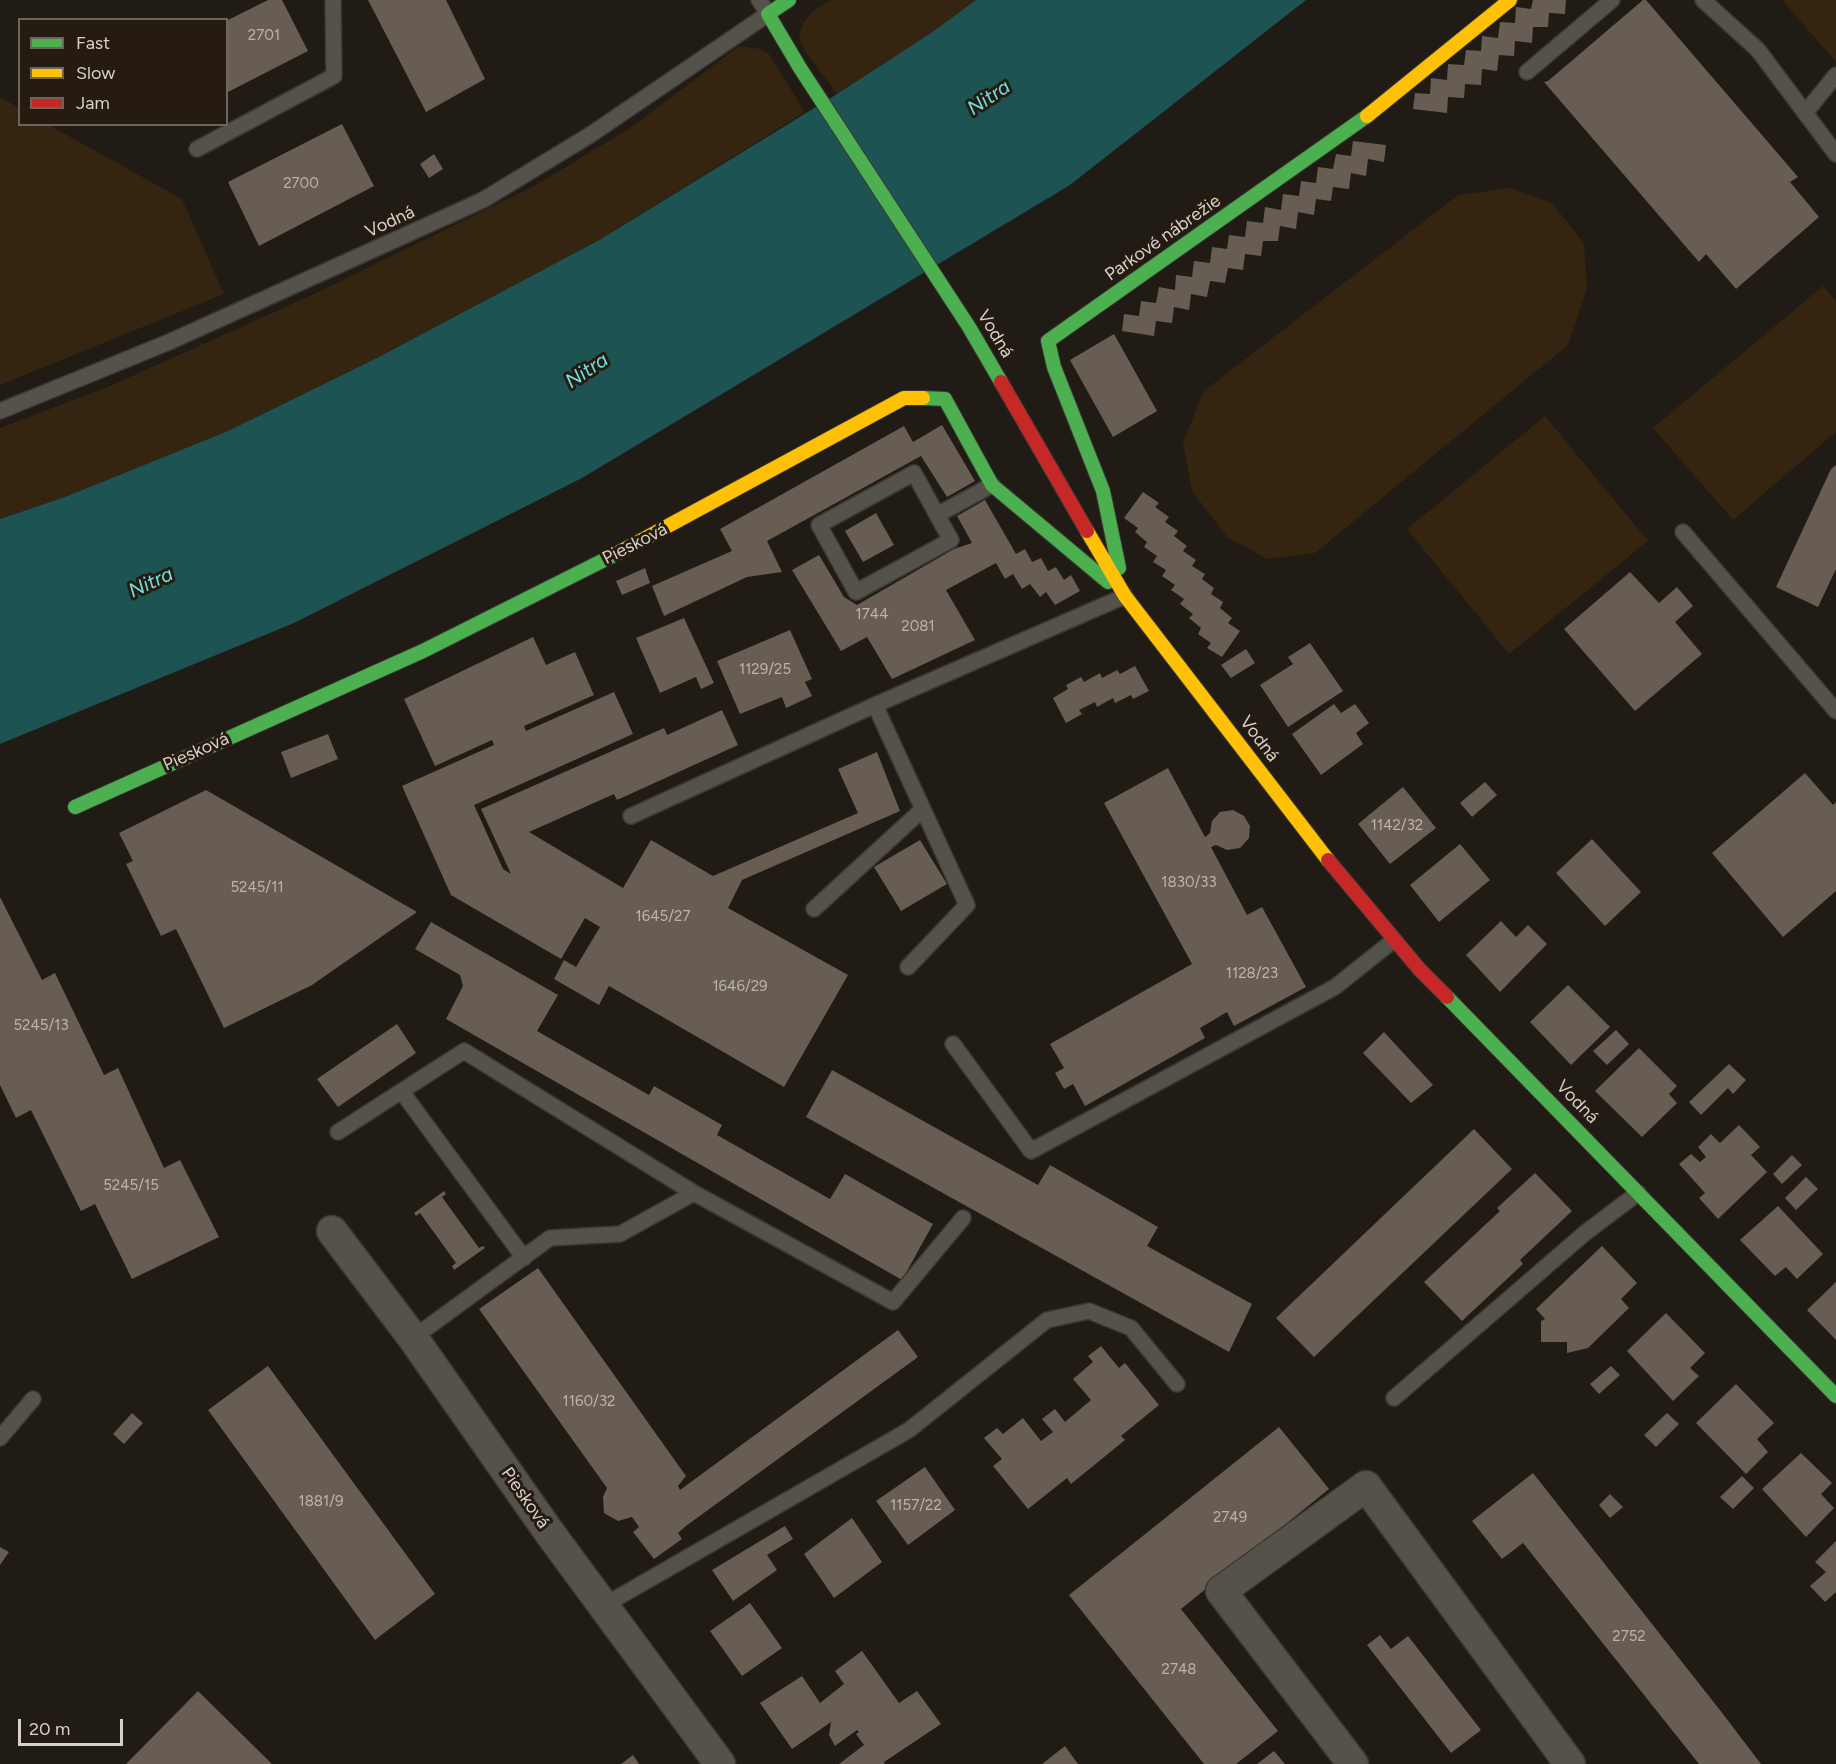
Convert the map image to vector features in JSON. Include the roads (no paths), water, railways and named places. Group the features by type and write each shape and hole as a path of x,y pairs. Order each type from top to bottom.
{"street":[{"path":"768,14 789,0"},
{"name":"Parkové nábrežie","path":"1125,596 1103,492 1054,368 1048,341 1347,132 1510,0"},
{"name":"Vodná","path":"768,14 800,68 953,304 1125,596 1316,846 1420,970 1836,1396"},
{"name":"Piesková","path":"75,807 434,646 647,539 904,398 945,399 992,485 1125,596"},
{"name":"Piesková","path":"332,1231 413,1338 603,1606 720,1764"},
{"path":"1353,1764 1221,1591 1366,1486 1565,1762"}],"lane":[{"path":"197,149 334,76 333,0"},
{"name":"Vodná","path":"0,411 180,337 483,200 590,135 768,14 759,0"},
{"path":"1527,72 1612,0"},
{"path":"1703,0 1758,50 1836,154"},
{"path":"1805,113 1836,75"},
{"path":"914,473 937,515 951,540 856,592 819,525 914,473"},
{"path":"937,515 992,485"},
{"path":"1683,532 1836,711"},
{"path":"631,816 875,705 1125,596"},
{"path":"875,705 967,905 908,966"},
{"path":"814,909 923,809"},
{"path":"952,1044 1031,1150 1335,987 1394,940"},
{"path":"338,1132 464,1052 694,1193 893,1302 963,1218"},
{"path":"402,1092 524,1258"},
{"path":"413,1338 550,1238 620,1234 694,1193"},
{"path":"1394,1398 1585,1233 1638,1193"},
{"path":"603,1606 909,1430 1047,1320 1089,1311 1131,1328 1177,1384"},
{"path":"0,1438 33,1399"}],"water":[{"name":"Nitra","path":"976,0 1306,0 1070,185 582,478 294,623 0,744 0,519 65,497 228,431 379,357 601,239 837,94 931,33"}]}
